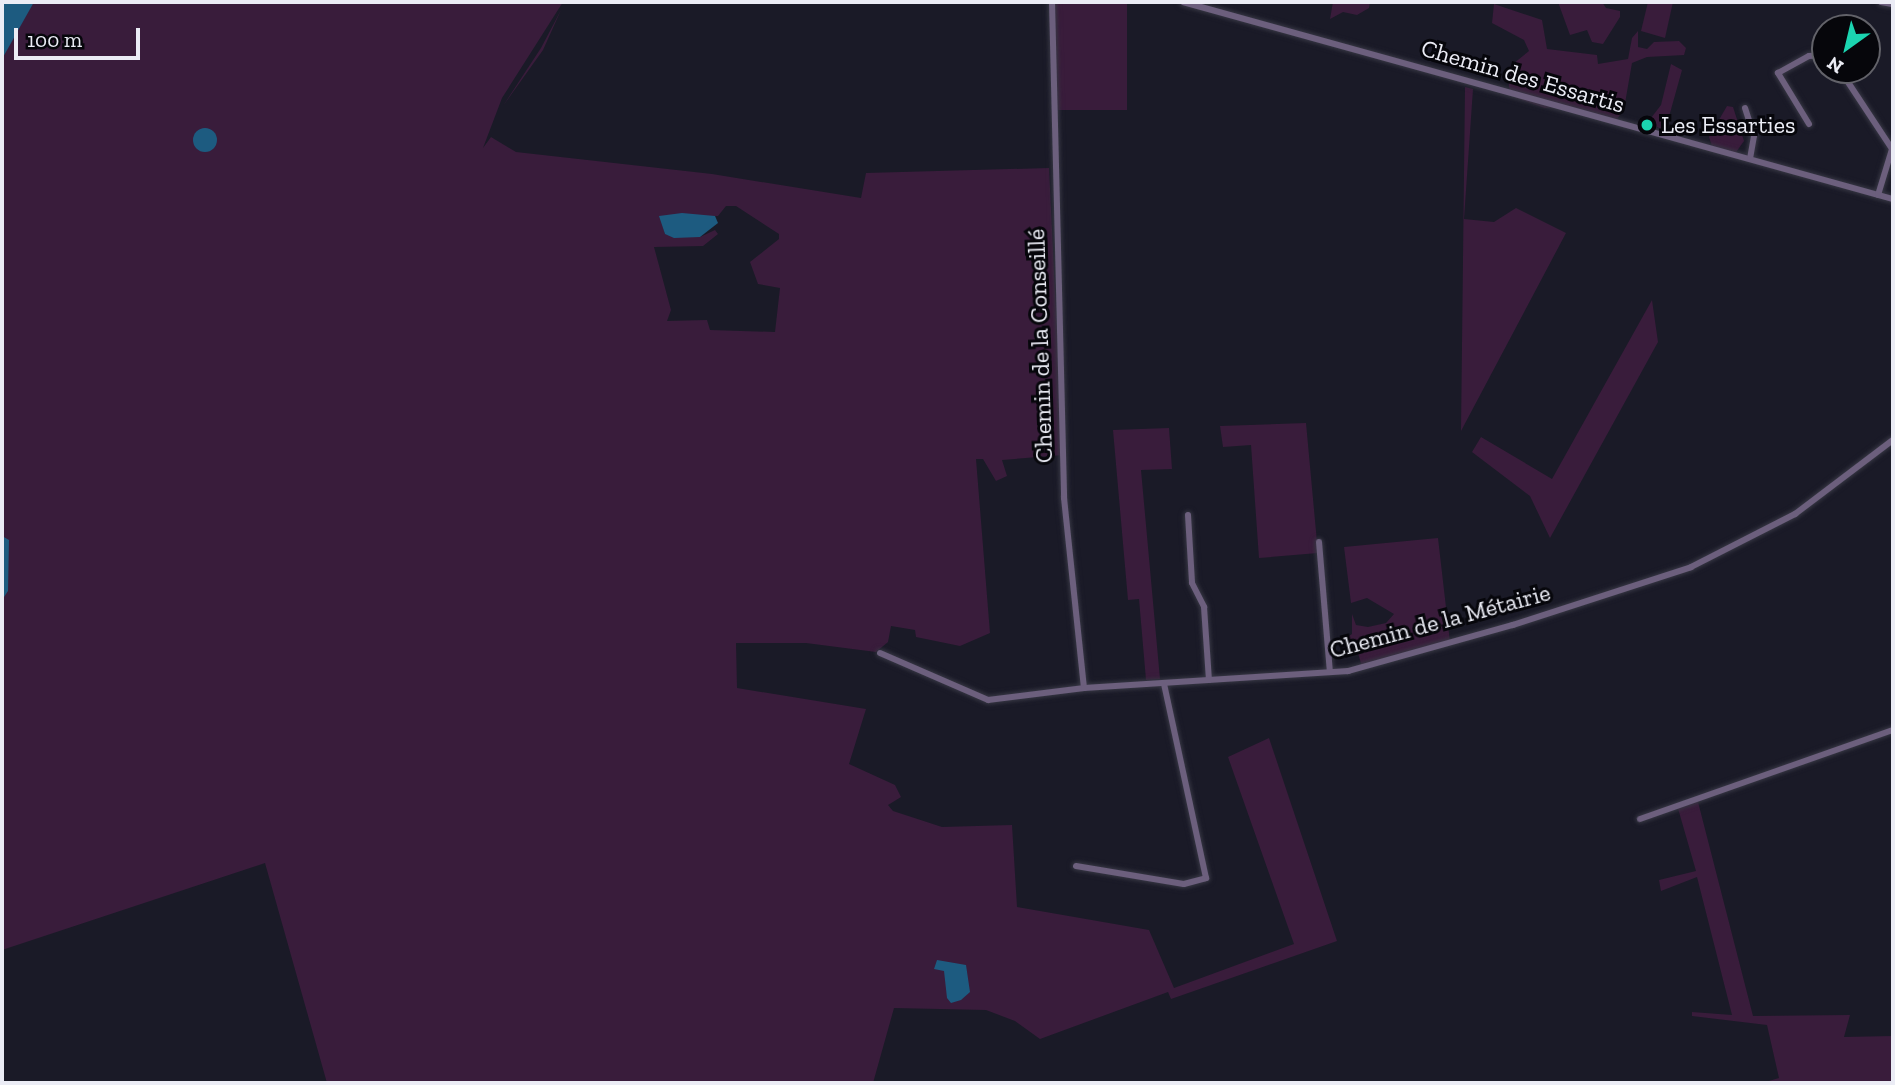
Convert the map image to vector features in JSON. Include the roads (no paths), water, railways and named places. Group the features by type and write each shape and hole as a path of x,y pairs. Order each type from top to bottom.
{"street":[{"name":"Chemin de la Conseillé","path":"1052,2 1064,498 1084,688"},
{"name":"Chemin des Essartis","path":"1187,2 1893,199"},
{"path":"1881,2 1891,4"},
{"path":"1809,124 1778,73 1811,56"},
{"path":"1849,84 1892,149 1878,195"},
{"path":"1745,108 1754,136 1750,159"},
{"name":"Chemin de la Métairie","path":"880,653 988,700 1084,688 1330,672 1513,625 1691,567 1795,514 1893,440"},
{"path":"1188,515 1192,583 1204,607 1209,680"},
{"path":"1319,542 1330,672"},
{"path":"1076,866 1184,884 1206,878 1164,682"},
{"path":"1640,819 1893,730"}],"water":[{"path":"2,2 34,2 2,59"},
{"path":"205,128 213,132 217,140 213,148 205,152 197,148 193,140 197,132"},
{"path":"682,213 715,216 718,223 700,237 674,238 665,234 659,216"},
{"path":"2,536 9,540 8,591 2,600"},
{"path":"937,960 966,965 970,992 961,1000 951,1003 947,998 944,971 934,969"}],"place":[{"name":"Les Essarties","path":"1647,125"}]}
